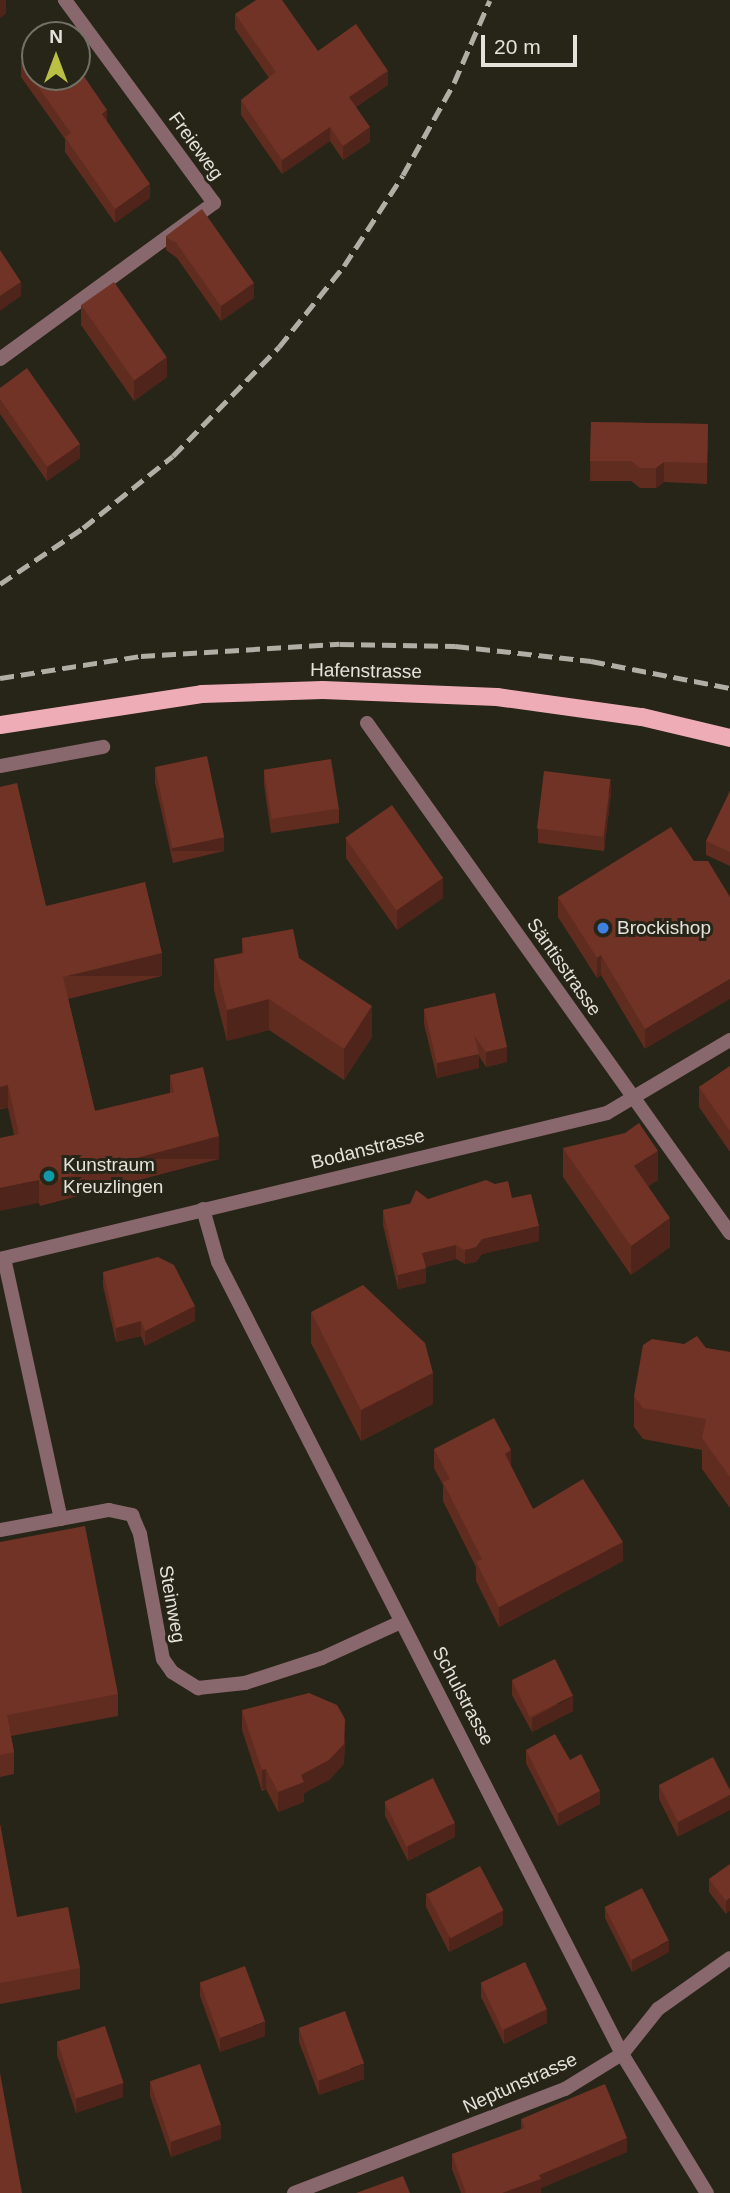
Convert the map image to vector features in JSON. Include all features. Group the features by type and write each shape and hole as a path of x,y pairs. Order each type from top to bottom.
{"main road":[{"name":"Hafenstrasse","path":"0,725 202,694 335,690 497,697 642,717 730,737"}],"street":[{"name":"Freieweg","path":"0,359 214,203 65,0"},
{"name":"Säntisstrasse","path":"367,723 730,1233"},
{"path":"0,766 103,747"},
{"name":"Bodanstrasse","path":"2,1259 607,1113 635,1099 730,1040"},
{"name":"Schulstrasse","path":"203,1209 218,1262 401,1622 442,1695 622,2054 708,2193"},
{"path":"2,1259 61,1519"},
{"name":"Steinweg","path":"0,1530 109,1510 132,1515 140,1534 163,1659 172,1672 198,1688 212,1690 258,1679 322,1658 401,1622"},
{"name":"Neptunstrasse","path":"294,2193 565,2089 622,2054 658,2009 730,1958"}],"building":[{"path":"256,0 282,0 318,51 356,24 388,71 349,97 370,127 343,146 330,127 282,160 241,100 276,72 235,14"},
{"path":"91,87 107,110 102,114 150,184 115,209 65,137 71,133 41,91 91,91"},
{"path":"202,209 254,283 221,306 177,244 166,236"},
{"path":"0,250 21,282 0,296"},
{"path":"114,282 167,357 134,380 81,305"},
{"path":"27,368 80,444 47,467 0,399 0,388"},
{"path":"591,422 708,424 707,463 664,462 656,468 640,468 631,461 590,461"},
{"path":"207,756 224,837 172,848 155,767"},
{"path":"331,759 339,808 272,819 264,770"},
{"path":"544,771 611,779 603,837 537,829"},
{"path":"17,783 46,906 145,882 162,953 63,977 95,1111 174,1092 170,1075 203,1067 219,1136 40,1184 39,1180 0,1188 0,1138 19,1134 8,1085 0,1087 0,787"},
{"path":"730,791 730,852 706,841"},
{"path":"392,805 443,878 396,911 345,838"},
{"path":"671,827 694,861 708,861 730,897 730,979 645,1029 601,955 597,958 558,897"},
{"path":"293,929 299,958 372,1006 344,1049 269,999 227,1010 214,959 244,953 242,938"},
{"path":"495,993 507,1047 486,1052 474,1035 479,1054 437,1063 424,1009"},
{"path":"730,1066 730,1131 699,1087"},
{"path":"639,1123 658,1151 634,1166 670,1218 631,1246 563,1148 625,1133"},
{"path":"486,1180 495,1184 508,1181 512,1198 531,1194 539,1226 482,1239 476,1247 465,1250 456,1245 422,1253 426,1268 398,1275 383,1210 410,1204 416,1190 428,1199"},
{"path":"158,1257 174,1265 195,1306 145,1331 141,1321 116,1328 103,1272"},
{"path":"363,1285 425,1343 433,1373 361,1410 311,1312"},
{"path":"697,1336 706,1348 730,1352 730,1477 702,1438 706,1419 643,1408 634,1396 643,1345 652,1339 684,1344"},
{"path":"494,1418 511,1450 505,1454 533,1509 583,1479 623,1542 499,1607 476,1562 482,1559 443,1482 450,1479 434,1449"},
{"path":"85,1526 118,1694 7,1715 14,1752 0,1755 0,1542"},
{"path":"555,1659 573,1696 530,1717 512,1680"},
{"path":"309,1693 337,1705 345,1719 344,1744 329,1760 301,1775 304,1782 278,1792 266,1769 262,1770 242,1710"},
{"path":"555,1734 570,1760 581,1754 600,1791 558,1813 526,1750"},
{"path":"713,1757 730,1795 678,1822 659,1785"},
{"path":"433,1778 455,1823 406,1847 384,1802"},
{"path":"0,1824 17,1917 68,1907 80,1968 0,1983"},
{"path":"730,1864 730,1898 726,1901 709,1879"},
{"path":"480,1866 503,1910 450,1938 427,1894"},
{"path":"642,1888 669,1941 631,1960 605,1907"},
{"path":"525,1962 547,2009 503,2030 481,1983"},
{"path":"245,1966 265,2021 220,2038 200,1982"},
{"path":"345,2011 364,2064 318,2080 299,2028"},
{"path":"105,2026 124,2083 76,2099 57,2041"},
{"path":"200,2064 221,2125 171,2142 150,2081"},
{"path":"0,2073 22,2193 0,2193"},
{"path":"605,2084 627,2138 539,2175 541,2179 502,2193 466,2193 452,2154 525,2128 521,2119"},
{"path":"403,2176 410,2193 356,2193"}],"railway":[{"path":"0,584 83,528 173,456 279,347 344,266 403,175 454,83 490,0"},
{"path":"0,678 141,656 340,644 455,646 591,661 730,688"}],"place":[{"name":"Brockishop","path":"603,928"},
{"name":"Kunstraum Kreuzlingen","path":"49,1176"}]}
